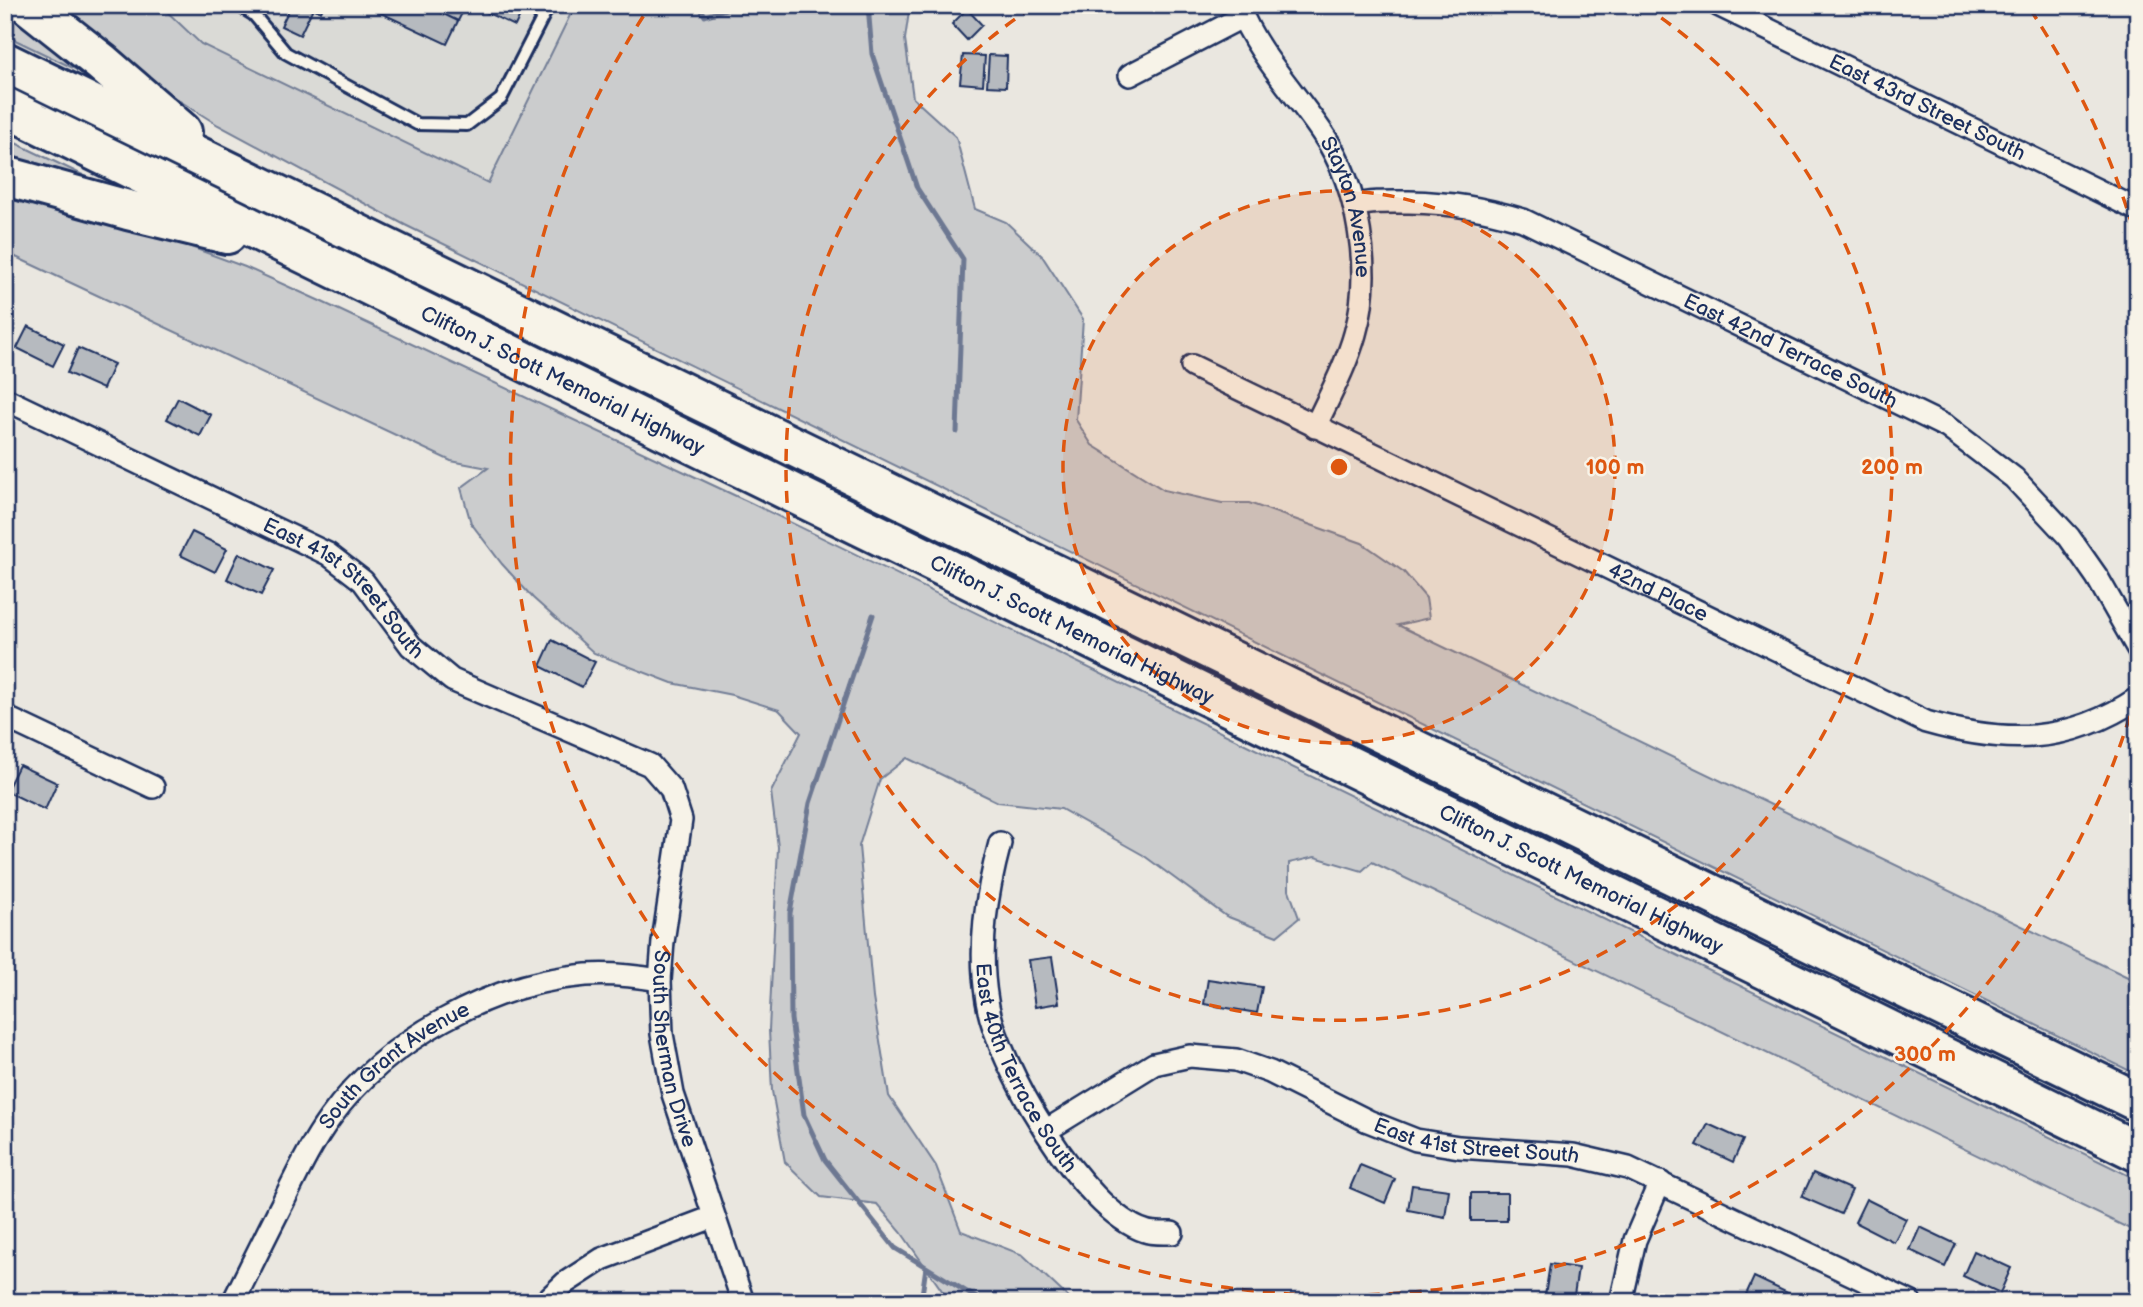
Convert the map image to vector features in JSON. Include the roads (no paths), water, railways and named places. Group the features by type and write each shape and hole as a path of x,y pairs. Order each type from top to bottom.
{"highway":[{"path":"29,5 101,62 224,168"},
{"name":"Clifton J. Scott Memorial Highway","path":"5,62 2138,1102"},
{"name":"Clifton J. Scott Memorial Highway","path":"5,107 2138,1152"},
{"path":"5,176 128,210 291,249"}],"street":[{"name":"East 43rd Street South","path":"1717,5 2138,210"},
{"path":"1130,75 1240,11"},
{"name":"Stayton Avenue","path":"1240,11 1267,58 1325,136 1343,172 1354,206 1362,247 1363,278 1356,333 1315,427"},
{"name":"East 42nd Terrace South","path":"1354,206 1380,202 1441,202 1478,207 1523,220 1947,427 2014,478 2069,537 2097,577 2138,649"},
{"name":"42nd Place","path":"1192,366 1926,722 1990,737 2028,737 2062,732 2089,724 2138,698"},
{"name":"East 41st Street South","path":"5,399 328,554 363,582 411,646 452,680 650,765 671,789"},
{"path":"5,718 153,788"},
{"name":"South Sherman Drive","path":"671,789 681,820 663,942 660,980 662,1034 673,1094 743,1302"},
{"name":"East 40th Terrace South","path":"1000,843 990,879 983,922 987,1002 1010,1070 1076,1175 1097,1199 1129,1223 1147,1232 1172,1233"},
{"name":"South Grant Avenue","path":"233,1302 304,1159 330,1119 360,1082 425,1029 506,991 546,980 588,974 629,975 660,980"},
{"name":"East 41st Street South","path":"1047,1130 1154,1064 1190,1056 1236,1060 1270,1072 1368,1121 1416,1140 1459,1147 1573,1155 1628,1168 1910,1302"},
{"path":"1621,1302 1635,1240 1660,1182"},
{"path":"545,1302 565,1283 602,1259 713,1217"}],"lane":[{"path":"238,5 257,10 286,53 417,124 467,125 501,99 549,5"}],"waterway":[{"path":"607,8 612,5"},
{"path":"699,5 705,16 738,5"},
{"path":"868,5 872,54 917,188 963,259 957,432"},
{"path":"873,615 810,803 790,913 791,1019 804,1115 825,1160 895,1248 983,1302"},
{"path":"921,1302 926,1267"}]}
